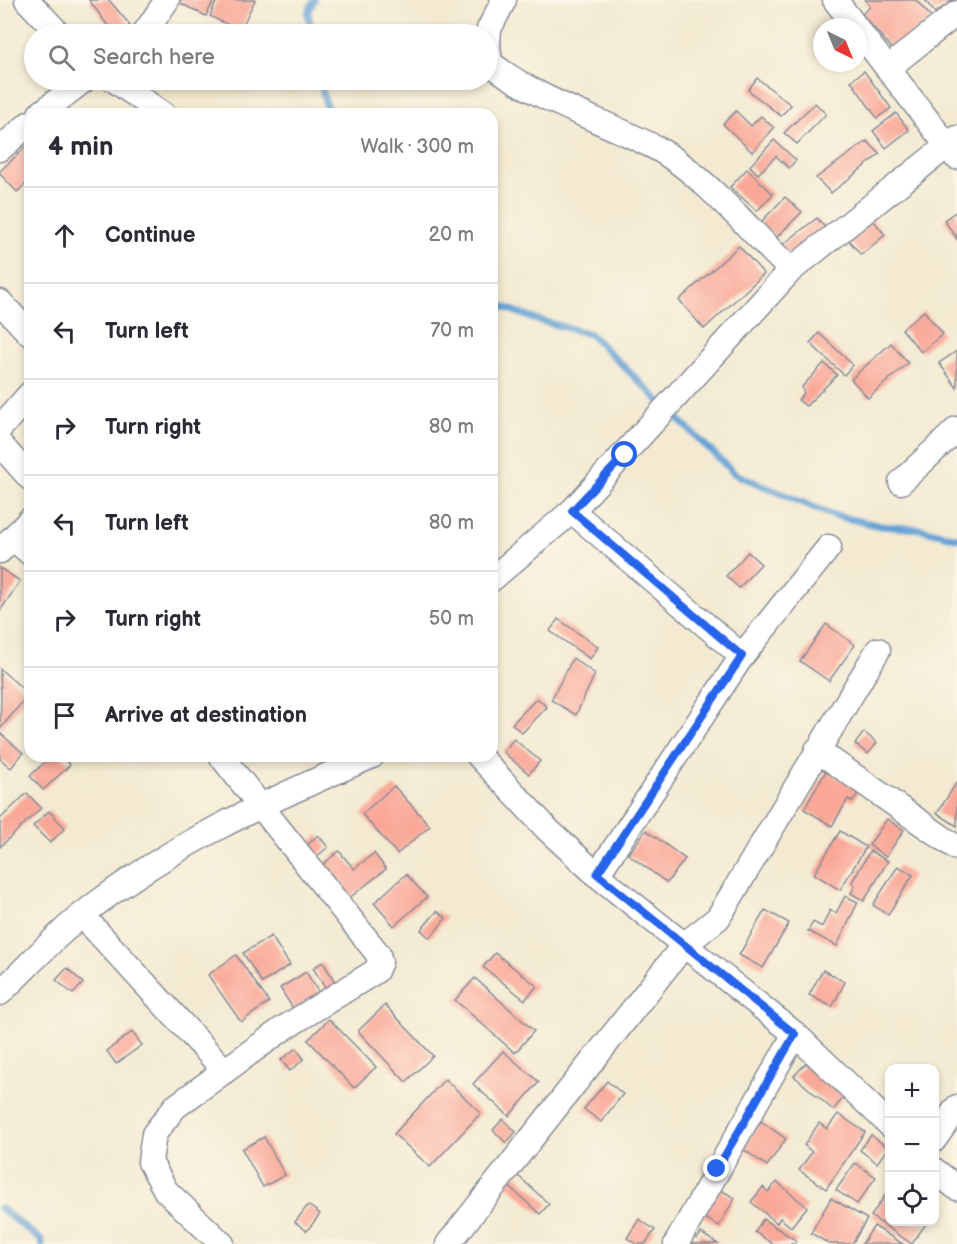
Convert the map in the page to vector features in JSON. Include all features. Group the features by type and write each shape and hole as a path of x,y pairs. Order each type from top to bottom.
{"street":[{"path":"27,0 50,24"},
{"path":"151,24 167,0"},
{"path":"492,24 504,0"},
{"path":"835,0 849,18"},
{"path":"888,68 957,13"},
{"path":"498,574 572,511 791,270 954,147 867,41"},
{"path":"498,69 515,83 658,149 701,182 791,270"},
{"path":"48,108 71,90"},
{"path":"128,90 154,108"},
{"path":"0,149 24,128"},
{"path":"0,302 24,328"},
{"path":"0,428 24,401"},
{"path":"901,482 957,429"},
{"path":"0,444 24,471"},
{"path":"572,511 742,656"},
{"path":"14,547 24,530"},
{"path":"597,874 742,656 829,548"},
{"path":"448,1244 684,945 718,918 878,650"},
{"path":"817,750 957,848"},
{"path":"222,1244 166,1191 150,1162 154,1134 175,1107 281,1030 376,971 380,962 378,954 226,762"},
{"path":"0,993 82,915 166,856 260,804 358,762"},
{"path":"485,762 542,824 597,874 795,1034 885,1120"},
{"path":"82,915 225,1071"},
{"path":"676,1244 795,1034"},
{"path":"939,1133 957,1107"},
{"path":"937,1172 957,1188"}],"building":[{"path":"89,0 109,0 129,24 107,24"},
{"path":"174,0 214,0 206,16"},
{"path":"217,0 255,0 243,24 226,24 210,16"},
{"path":"865,0 916,0 932,18 894,51 862,14 870,7"},
{"path":"925,0 953,0 935,13"},
{"path":"865,72 891,108 877,118 851,81"},
{"path":"757,78 791,105 781,116 748,90"},
{"path":"815,103 826,114 797,144 784,133"},
{"path":"736,111 751,126 761,116 774,128 752,152 723,124"},
{"path":"896,113 909,130 886,148 873,131"},
{"path":"774,140 796,160 789,168 776,156 758,174 750,166"},
{"path":"867,141 880,154 831,193 816,178"},
{"path":"24,149 24,186 17,192 0,174 0,171"},
{"path":"747,169 773,194 757,211 730,187"},
{"path":"785,197 802,212 777,237 758,225"},
{"path":"957,211 957,239 944,220"},
{"path":"870,216 885,235 861,255 846,237"},
{"path":"817,218 827,230 792,257 781,246"},
{"path":"739,246 764,274 704,329 679,300"},
{"path":"924,311 943,334 921,352 902,329"},
{"path":"819,333 853,365 844,375 810,343"},
{"path":"891,343 908,363 868,398 851,379"},
{"path":"957,351 957,388 939,363"},
{"path":"824,363 837,375 806,406 798,400 804,393 802,387"},
{"path":"748,552 761,564 739,588 726,576"},
{"path":"0,568 20,581 0,611"},
{"path":"558,619 598,647 590,659 550,631"},
{"path":"826,624 855,645 829,681 800,661"},
{"path":"573,658 595,674 576,715 551,700"},
{"path":"0,669 24,690 24,700 0,729"},
{"path":"537,698 547,707 522,733 512,724"},
{"path":"864,732 877,743 868,754 855,744"},
{"path":"0,733 23,753 11,768 0,759"},
{"path":"514,739 540,761 529,774 503,752"},
{"path":"45,762 67,762 70,765 43,790 30,776"},
{"path":"826,771 860,790 853,802 848,799 832,826 804,809"},
{"path":"957,782 957,826 937,813"},
{"path":"394,786 430,826 397,854 362,814"},
{"path":"27,793 41,808 0,847 0,819"},
{"path":"49,811 65,828 50,843 33,826"},
{"path":"887,819 904,830 886,857 869,845"},
{"path":"646,830 685,859 667,883 628,854"},
{"path":"840,831 866,847 840,890 814,874"},
{"path":"318,835 328,847 313,860 303,849"},
{"path":"339,851 354,869 374,853 386,869 348,899 322,865"},
{"path":"870,851 888,861 864,901 851,893 855,886 852,882"},
{"path":"898,866 913,875 888,915 873,905"},
{"path":"406,874 427,897 394,926 374,903"},
{"path":"845,896 858,902 837,946 808,931 813,922 822,927 830,910 836,913"},
{"path":"765,910 789,923 763,968 739,955"},
{"path":"437,911 446,918 430,938 421,930"},
{"path":"271,936 290,965 262,983 243,953"},
{"path":"495,953 537,986 525,1000 483,967"},
{"path":"236,955 269,1002 241,1022 208,975"},
{"path":"323,962 340,990 330,996 313,968"},
{"path":"67,968 83,983 73,994 56,980"},
{"path":"823,970 845,982 832,1007 809,995"},
{"path":"306,972 323,999 297,1015 280,988"},
{"path":"475,978 534,1031 515,1053 455,1000"},
{"path":"385,1005 433,1056 406,1082 358,1031"},
{"path":"329,1019 376,1067 354,1088 308,1040"},
{"path":"132,1032 142,1045 116,1064 107,1051"},
{"path":"296,1048 304,1059 290,1071 281,1060"},
{"path":"503,1051 539,1082 509,1116 473,1084"},
{"path":"806,1063 845,1096 833,1110 794,1076"},
{"path":"445,1079 481,1113 430,1167 394,1134"},
{"path":"607,1081 623,1094 601,1122 584,1109"},
{"path":"838,1114 865,1132 826,1189 799,1170 812,1152 804,1145 819,1123 827,1129"},
{"path":"503,1119 516,1132 506,1143 493,1130"},
{"path":"761,1121 786,1139 767,1166 742,1148"},
{"path":"871,1135 885,1146 885,1152 877,1163 860,1150"},
{"path":"264,1137 285,1175 263,1187 242,1149"},
{"path":"855,1163 876,1177 857,1204 836,1190"},
{"path":"514,1172 549,1204 540,1214 504,1182"},
{"path":"777,1182 807,1207 791,1227 780,1218 777,1223 751,1202 763,1187 768,1192"},
{"path":"719,1189 735,1198 719,1226 703,1217"},
{"path":"885,1195 885,1226 871,1216"},
{"path":"831,1198 867,1219 852,1244 829,1244 811,1233"},
{"path":"308,1205 320,1214 307,1231 295,1222"},
{"path":"639,1219 655,1230 645,1244 636,1244 627,1238"},
{"path":"763,1219 797,1241 795,1244 773,1244 755,1232"},
{"path":"874,1226 903,1244 862,1244"},
{"path":"886,1226 924,1226 912,1244"},
{"path":"701,1233 718,1244 687,1244 693,1236 697,1239"}],"waterway":[{"path":"310,24 308,13 314,0"},
{"path":"322,90 327,108"},
{"path":"498,304 534,319 590,334 735,474 832,515 881,526 921,529 957,538"},
{"path":"0,1208 41,1240 42,1244"}],"route":[{"path":"625,455 572,511 742,656 597,874 795,1034 717,1169"}]}
